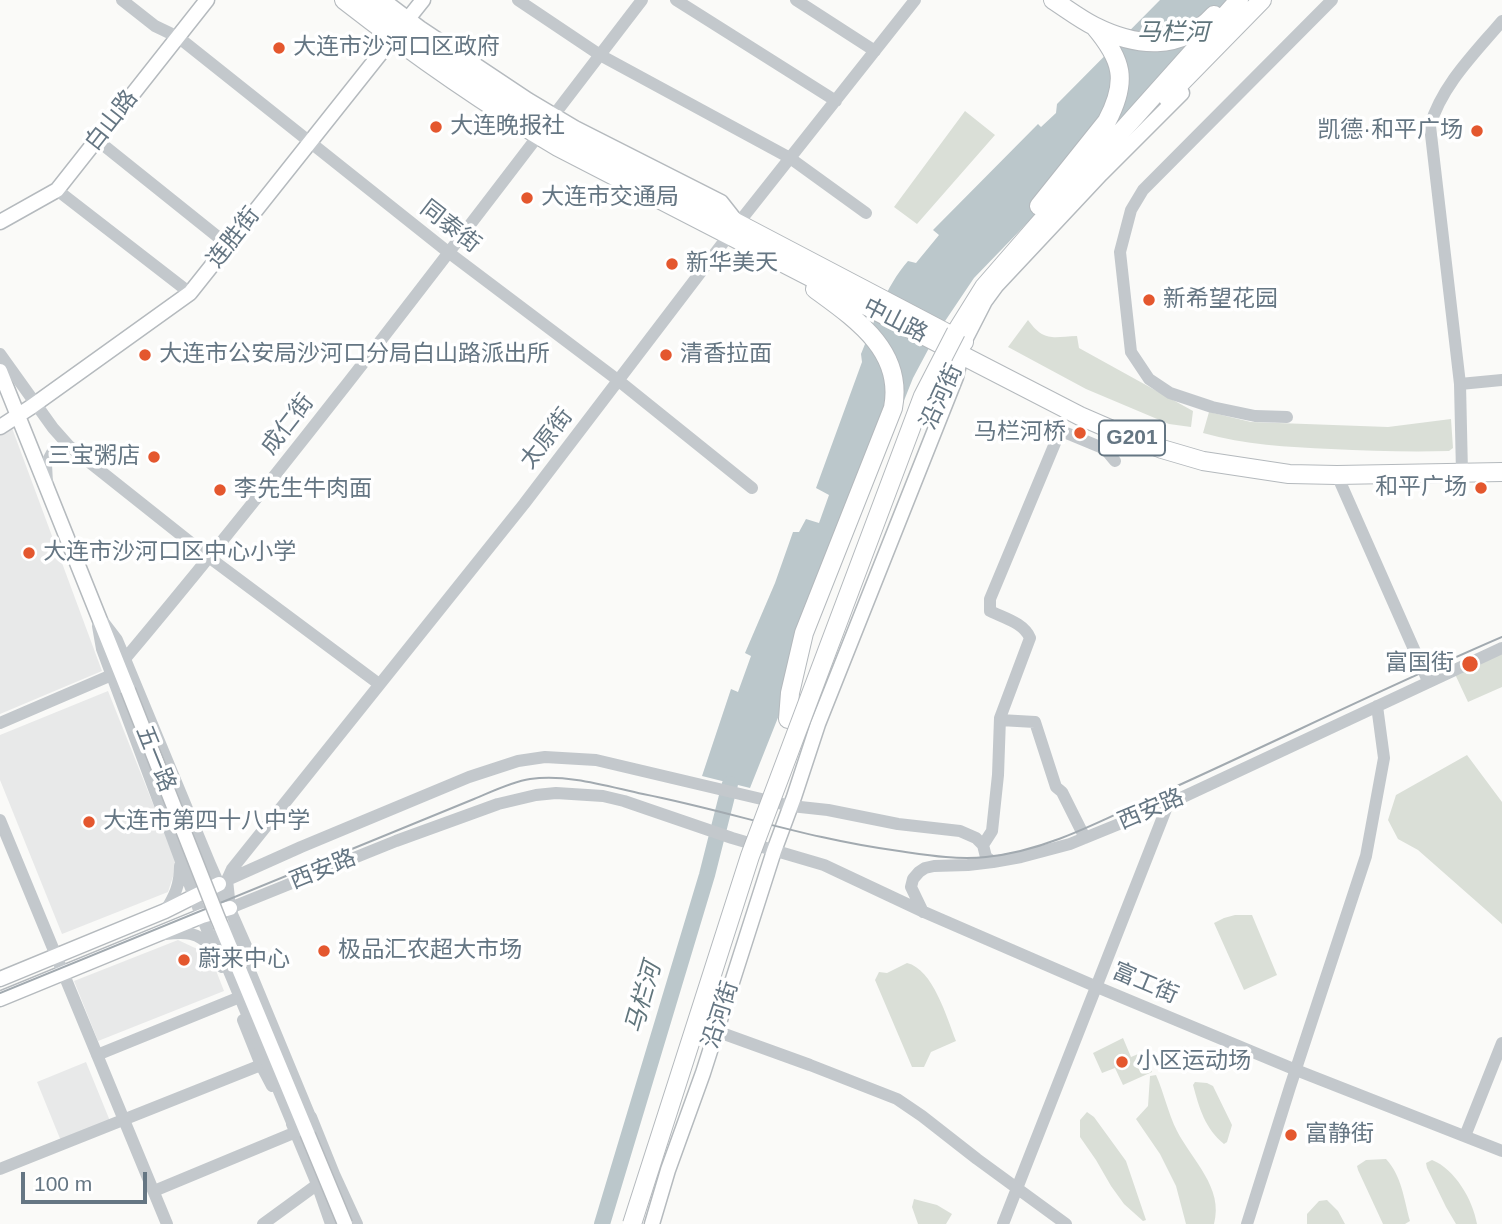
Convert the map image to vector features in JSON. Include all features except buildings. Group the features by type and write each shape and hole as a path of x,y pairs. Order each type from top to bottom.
{"highway":[{"name":"中山路","path":"344,0 401,28"},
{"name":"中山路","path":"365,0 515,121 546,125 558,147 733,230 867,308"},
{"path":"1053,0 1094,26 1146,43 1166,43 1187,35 1208,22 1229,0"},
{"path":"632,1224 750,856 923,396 956,332 984,287 1239,0"},
{"path":"1038,225 1262,0"},
{"path":"624,1224 740,852 788,719 923,370 975,283 1094,139 1115,107 1120,76 1117,59 1109,43 1094,26"},
{"name":"中山路","path":"733,230 776,260 867,308 955,345 1110,429 1188,458 1289,474 1502,472"},
{"path":"788,719 790,693 804,633 893,408 896,394 895,377 889,362 871,334 867,308"}],"main road":[{"name":"白山路","path":"0,222 57,190 207,0"},
{"path":"383,0 401,28 528,100 546,125 575,128 721,202 733,230"},
{"name":"连胜街","path":"0,427 190,293 423,0"},
{"name":"沿河街","path":"652,1224 667,1170 703,1073 818,724 956,377 955,345 996,286 1101,174 1273,0"},
{"name":"五一路","path":"0,371 217,916 345,1224"},
{"path":"0,979 165,911 223,882"},
{"name":"西安路","path":"0,999 148,937 230,908"}],"street":[{"name":"同泰街","path":"122,0 155,26 178,37 448,252 619,381 752,488"},
{"path":"518,0 600,55 790,158 866,213"},
{"name":"成仁街","path":"0,723 107,677 118,666 210,558 287,461 642,0"},
{"path":"676,0 836,101"},
{"path":"796,0 876,51"},
{"path":"1287,417 1255,416 1212,407 1170,393 1149,379 1131,352 1120,252 1130,210 1143,190 1332,0"},
{"name":"太原街","path":"202,916 232,869 524,504 733,230 913,1"},
{"path":"1462,472 1460,384 1430,125 1444,92 1502,21"},
{"path":"97,140 228,245"},
{"path":"57,190 190,293"},
{"path":"0,354 69,446 210,558 379,684"},
{"path":"1460,384 1502,380"},
{"path":"982,845 992,831 1000,720 1030,638 1027,631 1016,623 990,611 990,599 1058,436 1064,432 1105,449 1115,461"},
{"path":"48,490 46,464 53,451 69,446"},
{"path":"1337,475 1428,681"},
{"name":"西安路","path":"924,912 911,887 913,879 925,868 1021,858 1085,838 1168,804 1502,648"},
{"path":"118,666 194,896 261,1065 296,1132"},
{"path":"118,666 205,852 223,882 230,908 290,1052 314,1126"},
{"path":"1247,1224 1366,856 1384,758 1377,706"},
{"path":"1000,720 1035,722 1056,787 1062,792 1085,838"},
{"name":"西安路","path":"223,882 469,777 518,761 545,757 596,760 791,806"},
{"name":"西安路","path":"230,908 396,841 489,807 536,795 556,793 624,800 774,851"},
{"path":"1003,1224 1168,804"},
{"path":"791,806 898,824 960,831 976,838 986,857 993,862"},
{"path":"0,820 167,1224"},
{"path":"165,911 179,886 180,864 177,848"},
{"name":"富工街","path":"774,851 824,865 924,912 1097,987 1296,1070 1502,1151"},
{"path":"205,852 211,860 221,865 239,860"},
{"path":"248,952 242,911 254,898"},
{"path":"217,916 242,952 357,1224"},
{"path":"217,916 224,959 331,1224"},
{"path":"148,937 190,932 207,941 218,956"},
{"path":"97,1055 235,999"},
{"path":"716,1031 897,1099 1066,1224"},
{"path":"1465,1136 1502,1043"},
{"path":"1,1167 261,1065"},
{"path":"154,1191 296,1132"},
{"path":"263,1224 334,1174"}],"shaded area":[{"path":"965,111 995,135 917,224 894,207"},
{"path":"1028,320 1039,332 1049,337 1077,336 1079,348 1193,411 1191,427 1169,424 1086,389 1008,347"},
{"path":"1209,412 1251,422 1388,427 1451,419 1453,448 1449,451 1375,451 1250,443 1203,433"},
{"name":"大连市沙河口区中心小学","path":"12,428 102,671 0,714 0,435"},
{"path":"1502,650 1502,687 1468,702 1454,672"},
{"name":"大连市第四十八中学","path":"108,691 177,864 168,892 62,934 0,780 0,735"},
{"path":"1467,755 1502,802 1502,924 1418,850 1398,839 1388,820 1396,795"},
{"path":"1235,915 1252,915 1277,975 1244,990 1214,923"},
{"path":"178,940 210,955 224,991 98,1041 74,981"},
{"path":"907,963 916,967 932,984 956,1041 931,1052 924,1067 912,1067 875,980 879,972 887,973"},
{"name":"小区运动场","path":"1123,1038 1131,1057 1143,1052 1152,1072 1123,1085 1115,1068 1102,1073 1093,1053"},
{"path":"86,1062 110,1121 61,1141 37,1082"},
{"path":"1156,1075 1177,1131 1211,1186 1215,1198 1214,1224 1186,1224 1176,1186 1160,1154 1136,1119 1148,1106 1150,1076"},
{"path":"1195,1082 1213,1086 1232,1125 1224,1144 1212,1132 1204,1117 1193,1085"},
{"path":"1087,1112 1094,1117 1126,1161 1146,1220 1143,1221 1124,1204 1080,1137 1080,1120"},
{"path":"1386,1159 1402,1188 1410,1221 1405,1224 1383,1224 1358,1170 1357,1166 1366,1160"},
{"path":"1432,1160 1448,1170 1462,1186 1472,1205 1477,1224 1456,1224 1427,1168 1426,1163"},
{"path":"914,1199 937,1205 952,1214 946,1224 918,1224 912,1207"},
{"path":"1327,1200 1338,1211 1345,1224 1307,1224 1307,1214 1319,1201"}],"water":[{"name":"马栏河","path":"1160,0 1255,0 974,278 937,333 913,378 750,788 702,776 731,689 738,692 751,656 745,653 793,532 799,532 806,519 819,523 829,495 816,488 862,362 861,354 893,282 908,261 916,263 939,235 933,230 1038,124 1041,127 1056,113 1057,104"}],"waterway":[{"name":"马栏河","path":"602,1224 707,875 730,784"}],"tram line":[{"path":"0,993 501,788 530,779 559,778 587,782 867,846 953,857 975,858 1009,854 1033,848 1100,822 1502,637"}],"place":[{"name":"大连市沙河口区政府","path":"279,48"},
{"name":"大连晚报社","path":"436,127"},
{"name":"凯德·和平广场","path":"1477,131"},
{"name":"大连市交通局","path":"527,198"},
{"name":"新华美天","path":"672,264"},
{"name":"新希望花园","path":"1149,300"},
{"name":"大连市公安局沙河口分局白山路派出所","path":"145,355"},
{"name":"清香拉面","path":"666,355"},
{"name":"马栏河桥","path":"1080,433"},
{"name":"三宝粥店","path":"154,457"},
{"name":"和平广场","path":"1481,488"},
{"name":"李先生牛肉面","path":"220,490"},
{"name":"大连市沙河口区中心小学","path":"29,553"},
{"name":"富国街","path":"1470,664"},
{"name":"大连市第四十八中学","path":"89,822"},
{"name":"极品汇农超大市场","path":"324,951"},
{"name":"蔚来中心","path":"184,960"},
{"name":"小区运动场","path":"1122,1062"},
{"name":"富静街","path":"1291,1135"}]}
